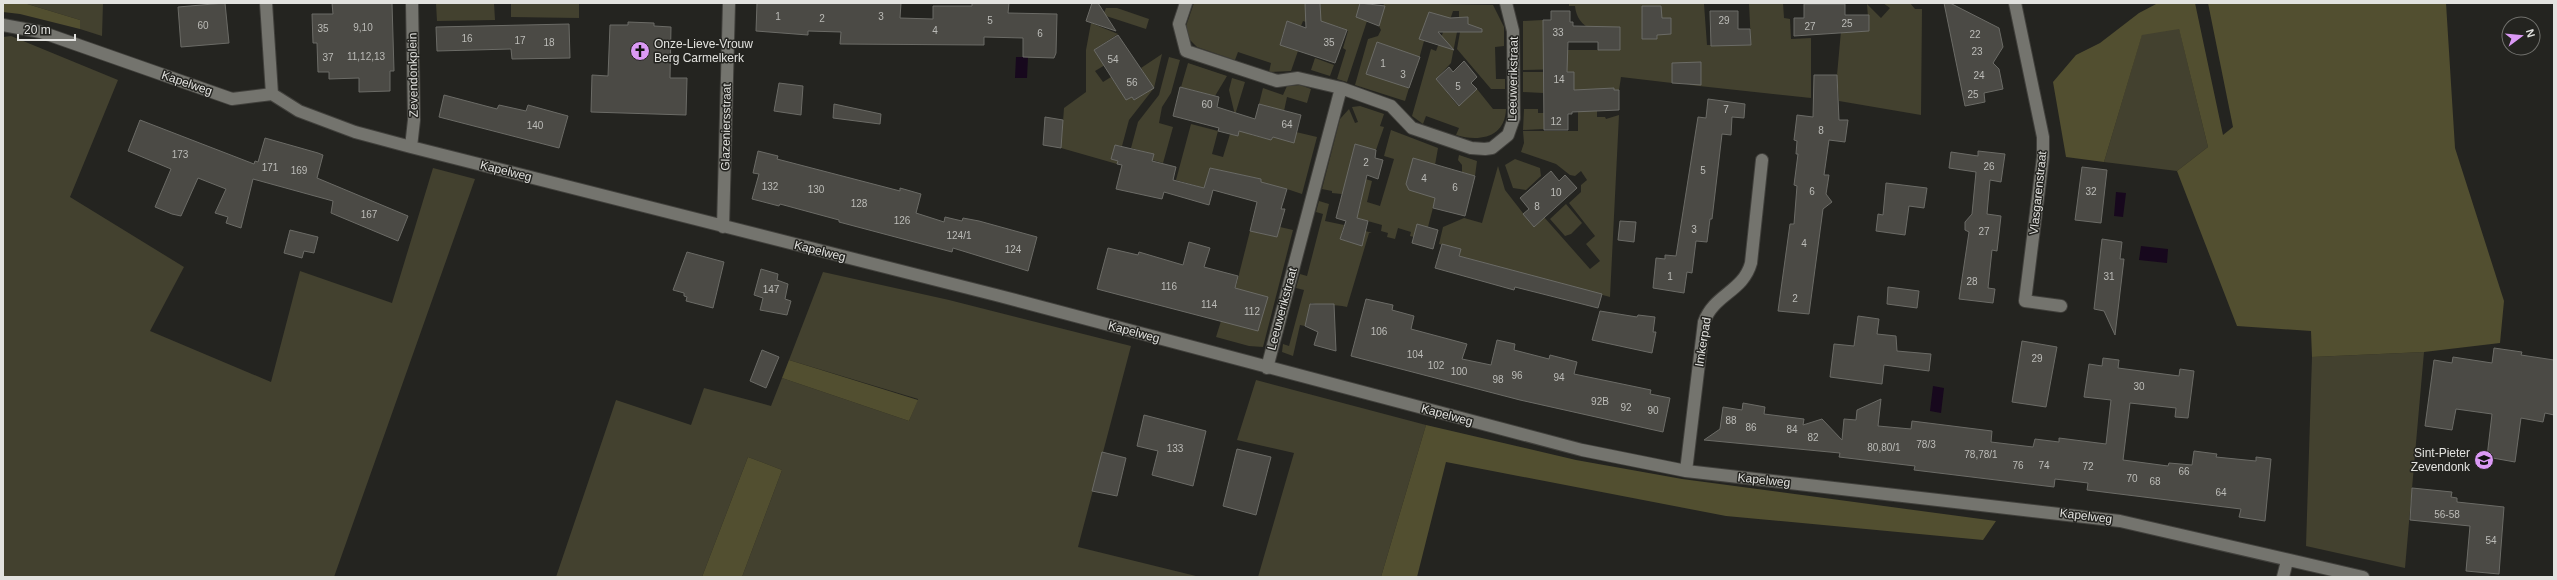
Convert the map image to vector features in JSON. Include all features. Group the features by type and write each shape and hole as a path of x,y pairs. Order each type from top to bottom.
{"street":[{"path":"266,3 272,94"},
{"name":"Zevendonkplein","path":"411,147 414,120 412,3"},
{"name":"Glazeniersstraat","path":"723,227 729,3"},
{"name":"Leeuwerikstraat","path":"1186,3 1179,24 1186,51 1277,81 1298,78 1341,88 1391,106 1412,128 1471,148 1492,148 1508,135 1514,118 1513,31 1506,3"},
{"name":"Vlasgarenstraat","path":"2015,3 2043,136 2043,157 2025,301 2061,306"},
{"name":"Kapelweg","path":"3,25 41,32 232,99 272,94 299,111 355,132 723,227 996,295 1267,368 1582,450 1686,471 2120,521 2286,561 2363,577"},
{"name":"Leeuwerikstraat","path":"1267,368 1341,88"},
{"name":"Imkerpad","path":"1686,471 1704,322 1708,310 1716,302 1736,288 1748,275 1751,263 1762,160"},
{"path":"2283,577 2286,561"}],"shaded area":[{"path":"3,3 24,3 80,20 80,29 20,14 3,12"},
{"path":"24,3 103,3 102,36 80,29 80,20"},
{"path":"436,3 494,3 495,20 437,21"},
{"path":"511,3 579,3 579,18 511,17"},
{"path":"1194,3 1306,3 1321,14 1320,3 1360,3 1357,17 1367,21 1347,82 1337,79 1346,50 1343,48 1348,31 1331,25 1314,24 1303,21 1301,26 1287,21 1280,44 1298,51 1291,71 1269,72 1271,63 1238,52 1235,60 1197,47 1189,39 1186,26"},
{"path":"1384,3 1493,5 1504,27 1504,46 1495,47 1496,79 1505,79 1505,89 1491,89 1457,49 1460,32 1468,32 1468,17 1459,17 1459,11 1453,11 1446,32 1457,32 1451,63 1436,79 1458,106 1477,89 1493,109 1506,109 1505,119 1496,132 1489,136 1473,138 1465,137 1456,135 1459,128 1426,116 1423,124 1412,116 1431,49 1436,51 1445,27 1442,16 1429,12 1420,39 1424,41 1417,66 1416,56 1380,43 1367,74 1409,88 1405,101 1355,85 1368,39 1378,36 1381,30 1379,26"},
{"path":"1569,3 1719,3 1704,4 1707,45 1751,45 1749,3 1783,3 1784,18 1790,19 1791,39 1811,38 1811,98 1690,85 1690,77 1701,77 1701,63 1672,64 1672,83 1621,77 1619,90 1614,90 1614,88 1598,89 1572,100 1574,72 1567,72 1566,69 1523,70 1523,21 1543,20 1543,42 1565,42 1565,50 1620,50 1620,41 1591,30 1585,26 1577,14 1575,6 1569,6"},
{"path":"1883,3 1910,3 1915,9 1922,9 1921,115 1839,101 1837,75 1841,31 1869,31 1867,4 1881,18 1890,8"},
{"path":"2158,3 2195,3 2223,135 2233,127 2208,3 2446,3 2455,148 2504,301 2500,343 2424,352 2312,357 2311,331 2237,326 2177,171 2208,147 2179,29 2142,35 2104,162 2066,157 2053,82 2076,55 2100,43 2139,13"},
{"path":"1106,8 1117,8 1149,19 1146,29 1103,15"},
{"path":"1091,23 1118,34 1094,50 1105,65 1095,71 1103,82 1111,77 1126,100 1132,97 1134,100 1153,88 1141,68 1162,54 1154,88 1129,120 1122,146 1115,145 1111,159 1118,161 1117,164 1061,148 1064,108 1086,92 1086,50"},
{"path":"2179,28 2208,147 2177,171 2104,162 2142,34"},
{"path":"11,36 118,80 70,197 184,267 150,331 271,382 300,271 392,303 433,168 475,179 334,577 3,577 3,37"},
{"path":"1016,57 1028,57 1027,78 1015,78"},
{"path":"1169,57 1180,60 1171,93 1162,107 1159,123 1173,127 1163,163 1152,160 1153,154 1131,148 1138,122 1159,95"},
{"path":"1315,58 1334,65 1330,76 1311,70"},
{"path":"1188,63 1227,76 1215,96 1181,87"},
{"path":"1523,72 1543,72 1543,93 1523,92"},
{"path":"1232,78 1245,82 1235,115 1229,90"},
{"path":"1300,85 1311,89 1307,103 1287,97 1284,111 1259,104 1263,88 1283,95 1287,86"},
{"path":"1360,106 1384,114 1380,126 1384,127 1376,150 1355,144 1350,164 1351,195 1332,193 1332,191 1322,189 1340,119 1349,109 1355,123 1358,122 1352,107"},
{"path":"1524,109 1538,109 1538,113 1544,113 1544,129 1523,130"},
{"path":"1578,109 1597,111 1597,117 1605,117 1606,119 1619,115 1610,297 1459,256 1461,249 1439,244 1443,227 1464,218 1482,223 1498,166 1505,190 1533,226 1544,217 1590,269 1600,261 1586,244 1595,236 1569,203 1581,192 1581,185 1587,180 1581,171 1575,176 1570,175 1556,164 1521,152 1524,143 1523,131 1578,131"},
{"path":"1243,119 1254,126 1252,135 1271,140 1273,137 1293,142 1296,132 1317,137 1302,194 1287,189 1259,187 1261,179 1210,168 1204,188 1176,180 1191,124 1218,131 1212,154 1223,157 1230,134 1238,136"},
{"path":"1391,130 1438,148 1435,165 1409,182 1409,190 1436,196 1428,227 1414,237 1410,236 1411,232 1398,228 1395,239 1387,237 1388,233 1381,231 1382,225 1357,218 1362,198 1354,196 1359,177 1372,181 1367,202 1380,206 1394,159 1384,156"},
{"path":"1459,155 1477,161 1475,176 1462,172 1462,165 1458,160"},
{"path":"1515,159 1540,168 1541,176 1526,190 1513,188 1505,165"},
{"path":"2116,192 2126,193 2123,217 2114,216"},
{"path":"1319,201 1329,204 1325,221 1344,225 1340,239 1352,243 1356,228 1372,233 1369,233 1347,307 1311,303 1305,326 1300,325 1293,356 1282,352 1283,344 1289,346 1304,290 1296,288 1300,274 1307,276 1323,214 1316,212"},
{"path":"1566,204 1582,223 1571,234 1565,236 1550,219"},
{"path":"1280,227 1293,230 1263,347 1249,346 1216,337 1221,321 1234,294 1250,231 1277,237"},
{"path":"2141,246 2168,249 2167,263 2139,260"},
{"path":"823,272 949,300 1131,346 1078,547 1200,577 742,577 782,470 748,457 702,577 556,577 616,400 691,425 704,388 771,406 782,378 909,421 918,399 789,360"},
{"path":"2424,352 2405,568 2306,546 2312,357"},
{"path":"789,360 918,400 909,421 782,378"},
{"path":"1256,380 1426,425 1381,577 1258,577 1294,453 1237,440"},
{"path":"1933,386 1944,388 1941,413 1930,411"},
{"path":"1426,425 1576,460 1682,479 1996,521 1983,540 1726,516 1446,462 1417,577 1381,577"},
{"path":"748,457 782,470 742,577 702,577"}],"building":[{"path":"225,3 229,43 181,47 178,7"},
{"path":"332,3 392,3 394,71 390,71 390,91 359,92 359,78 329,79 329,72 318,72 317,43 313,43 312,14 333,14"},
{"path":"757,3 901,3 900,18 933,19 933,6 972,6 972,3 1009,3 1008,13 1057,14 1056,53 1054,58 1023,57 1023,38 984,37 984,45 840,44 841,32 808,31 808,35 756,31"},
{"path":"1092,3 1098,3 1116,31 1086,21"},
{"path":"1305,3 1320,3 1321,21 1347,30 1335,63 1280,45 1287,21 1306,28"},
{"path":"1360,3 1385,6 1379,26 1356,17"},
{"path":"1944,3 1950,3 1999,28 2003,47 1993,63 1999,69 2003,89 1984,93 1985,102 1965,106"},
{"path":"1804,4 1845,4 1845,15 1869,15 1869,31 1794,36 1794,18 1804,18"},
{"path":"1642,6 1661,6 1662,18 1671,18 1671,34 1657,35 1657,39 1642,39"},
{"path":"1551,11 1570,11 1570,22 1573,22 1573,26 1620,27 1620,50 1598,50 1598,42 1568,42 1567,72 1574,72 1574,90 1614,88 1614,90 1619,90 1619,110 1572,112 1572,114 1568,114 1568,130 1544,130 1543,20 1551,20"},
{"path":"1710,11 1738,11 1738,29 1750,29 1751,45 1711,46"},
{"path":"1429,12 1450,18 1468,17 1468,24 1482,29 1482,32 1438,32 1454,50 1419,39"},
{"name":"Onze-Lieve-Vrouw Berg Carmelkerk","path":"628,22 654,23 654,26 671,27 670,78 687,78 686,115 591,112 592,75 608,76 610,25 628,25"},
{"path":"569,24 570,58 512,59 511,49 437,51 436,27"},
{"path":"1118,35 1154,88 1134,100 1132,97 1126,100 1094,50"},
{"path":"1377,42 1420,57 1409,88 1366,74"},
{"path":"1464,61 1477,77 1471,83 1477,89 1459,106 1436,79 1449,67 1453,72"},
{"path":"1701,62 1701,85 1672,83 1672,63"},
{"path":"1814,75 1837,75 1839,120 1848,120 1845,142 1829,140 1824,175 1829,175 1826,194 1832,202 1823,209 1809,314 1778,311 1790,224 1794,224 1797,186 1794,185 1798,154 1796,154 1797,141 1794,140 1797,115 1813,117"},
{"path":"779,83 803,86 801,115 774,111"},
{"path":"1180,87 1219,97 1217,107 1255,119 1259,104 1301,115 1294,143 1273,137 1271,140 1239,131 1238,136 1218,131 1219,128 1173,116"},
{"path":"444,95 497,109 499,105 526,111 528,105 568,116 559,148 439,117"},
{"path":"1708,99 1745,104 1744,118 1732,117 1731,135 1722,134 1712,219 1710,219 1707,242 1696,241 1692,273 1687,272 1684,293 1653,288 1656,258 1665,259 1665,255 1676,256 1698,117 1706,118"},
{"path":"834,104 881,114 880,124 833,118"},
{"path":"1045,117 1063,120 1061,148 1043,145"},
{"path":"140,120 254,164 255,161 258,162 265,138 323,155 317,178 408,216 398,241 331,213 333,201 253,179 241,228 226,223 228,217 215,213 226,189 198,178 181,216 155,207 171,169 128,151"},
{"path":"1355,144 1376,150 1375,158 1383,160 1378,179 1367,175 1357,218 1368,221 1362,246 1340,239 1346,221 1336,218"},
{"path":"1115,145 1154,154 1152,161 1176,167 1173,180 1204,188 1210,168 1261,179 1261,182 1287,189 1281,209 1285,209 1277,237 1250,231 1257,202 1213,190 1209,205 1164,192 1162,199 1116,189 1122,165 1117,164 1118,161 1111,159"},
{"path":"758,151 778,156 777,159 900,191 900,188 921,194 916,213 944,222 945,217 962,221 963,218 1037,237 1028,271 953,248 952,252 839,222 839,220 780,204 779,206 752,199 759,174 753,173"},
{"path":"1978,151 2005,154 2001,182 1990,180 1987,214 2001,216 1997,251 1992,250 1988,288 1995,289 1993,303 1959,299 1969,232 1965,230 1965,222 1972,214 1976,172 1949,168 1951,152 1978,156"},
{"path":"1413,158 1475,176 1465,216 1433,208 1435,198 1409,190 1406,184"},
{"path":"2082,167 2107,170 2101,223 2075,220"},
{"path":"1551,171 1559,181 1565,175 1577,188 1534,227 1523,214 1529,209 1520,198"},
{"path":"1886,183 1927,188 1924,208 1909,206 1905,235 1876,231 1878,214 1883,215"},
{"path":"1620,221 1636,222 1634,242 1618,240"},
{"path":"1417,224 1438,230 1433,249 1412,243"},
{"path":"290,230 318,237 314,253 304,251 302,258 284,253"},
{"path":"2102,239 2122,242 2120,259 2124,259 2115,335 2104,311 2094,309"},
{"path":"1189,242 1210,248 1204,267 1238,276 1235,288 1268,297 1258,331 1097,289 1108,248 1138,255 1139,252 1183,265"},
{"path":"1442,244 1461,249 1459,256 1602,294 1598,308 1515,287 1514,290 1435,268"},
{"path":"687,252 724,262 713,308 686,301 687,297 684,296 684,293 673,290"},
{"path":"761,269 778,274 777,280 788,284 785,299 791,301 787,315 760,310 763,298 754,295"},
{"path":"1888,287 1919,291 1917,308 1887,304"},
{"path":"1366,299 1393,305 1392,310 1414,316 1411,329 1467,344 1462,359 1491,365 1497,340 1515,344 1514,350 1549,359 1550,355 1577,362 1574,374 1651,390 1650,394 1670,398 1663,432 1520,400 1351,356"},
{"path":"1310,304 1334,304 1336,351 1314,345 1318,332 1305,326"},
{"path":"1600,311 1637,317 1638,315 1655,317 1653,332 1656,332 1652,353 1592,340"},
{"path":"1858,316 1879,319 1877,334 1896,336 1897,351 1931,354 1929,371 1884,365 1882,384 1830,377 1834,344 1854,346"},
{"path":"2022,341 2057,347 2046,407 2012,402"},
{"path":"2494,348 2522,352 2521,355 2554,360 2554,415 2545,413 2543,422 2521,418 2515,462 2487,457 2492,414 2456,409 2452,430 2425,426 2434,360 2452,363 2453,357 2492,363"},
{"path":"762,350 779,357 766,388 750,381"},
{"path":"2103,358 2119,360 2118,368 2179,376 2180,369 2194,371 2188,418 2175,417 2176,408 2130,403 2123,460 2168,466 2169,463 2192,465 2194,451 2217,454 2216,457 2256,461 2256,457 2271,459 2265,521 2239,517 2241,509 2087,490 2088,483 2055,479 2054,487 1914,470 1915,466 1839,457 1840,453 1704,440 1720,429 1723,407 1742,410 1743,403 1765,407 1764,414 1804,419 1803,425 1822,419 1842,440 1844,419 1856,420 1857,410 1881,399 1878,426 1911,429 1912,421 1992,431 1991,442 2033,447 2035,439 2059,442 2059,438 2106,444 2111,400 2084,397 2089,364 2102,366"},
{"path":"1144,415 1206,431 1193,486 1152,475 1158,451 1137,446"},
{"path":"1237,449 1271,457 1256,515 1223,506"},
{"path":"1102,452 1126,458 1117,496 1092,491"},
{"path":"2412,488 2452,492 2451,497 2457,498 2457,502 2504,507 2499,574 2466,571 2470,526 2410,520"}],"place":[{"name":"Onze-Lieve-Vrouw Berg Carmelkerk","path":"640,51"},
{"name":"Sint-Pieter Zevendonk","path":"2484,460"}]}
